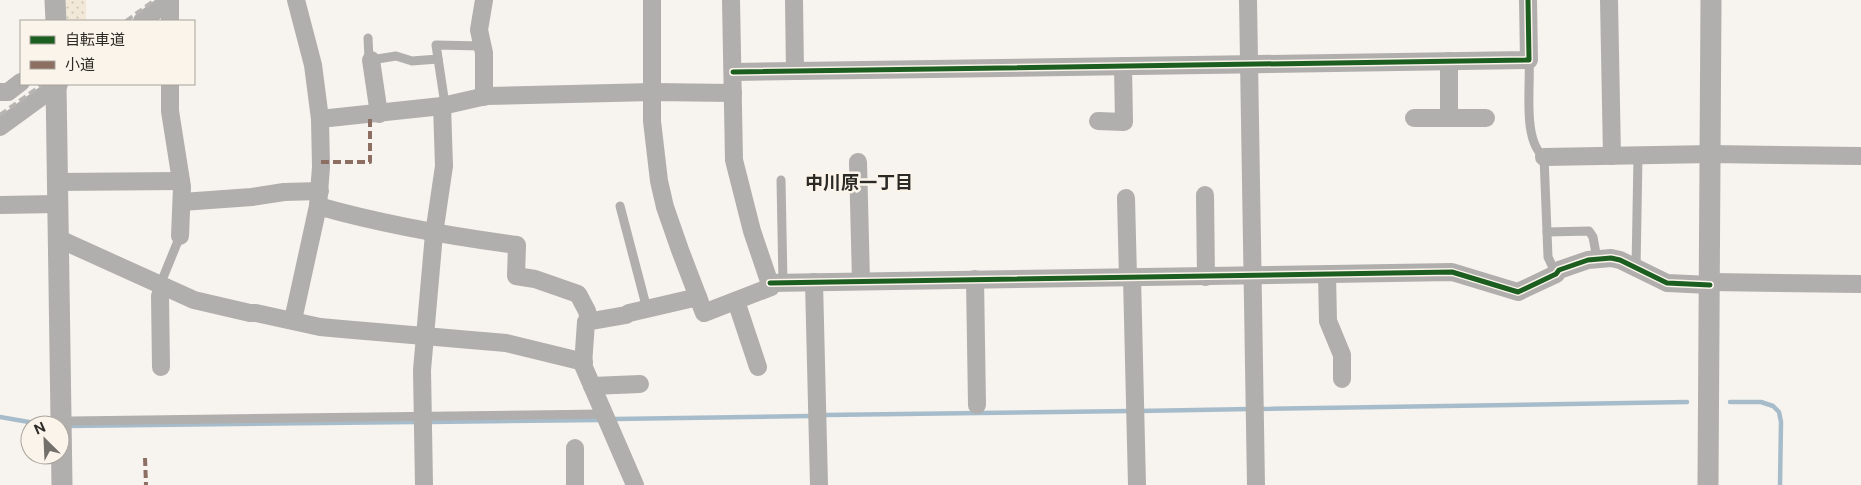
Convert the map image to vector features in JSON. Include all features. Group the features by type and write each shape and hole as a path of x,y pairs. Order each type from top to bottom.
{"street":[{"path":"55,0 56,20"},
{"path":"143,20 170,0"},
{"path":"170,0 170,20"},
{"path":"293,320 319,199 320,119 313,65 296,0"},
{"path":"484,0 479,30 482,46 484,97"},
{"path":"652,0 652,122 659,181 665,207 704,314 771,287 776,283 1452,272 1518,292 1556,274 1559,270 1597,259 1611,258 1620,260 1667,284 1861,284"},
{"path":"732,0 734,160 752,231 776,283"},
{"path":"794,0 796,71"},
{"path":"1248,0 1256,485"},
{"path":"733,72 1529,60 1528,0"},
{"path":"1609,0 1612,156"},
{"path":"1708,485 1711,0"},
{"path":"371,60 378,114"},
{"path":"1449,61 1449,118"},
{"path":"1098,121 1124,122 1123,66"},
{"path":"0,92 8,92 20,83"},
{"path":"0,127 57,85"},
{"path":"57,85 56,182 65,415"},
{"path":"170,85 170,111 181,181 180,236"},
{"path":"320,119 442,106 486,96 652,92 733,93"},
{"path":"424,485 422,370 434,234 444,166 442,106"},
{"path":"1414,118 1486,118"},
{"path":"1544,157 1711,154 1861,156"},
{"path":"858,162 861,281"},
{"path":"56,182 181,181"},
{"path":"182,202 252,197 284,192 319,199 372,221 434,234 517,245 516,276 535,279 578,294 587,311 589,321"},
{"path":"1205,195 1206,277"},
{"path":"1126,198 1135,411 1136,485"},
{"path":"0,205 57,204"},
{"path":"58,238 194,300 250,314 256,312 342,329 506,343 584,362"},
{"path":"1326,274 1328,321 1342,355 1342,378"},
{"path":"975,279 976,405"},
{"path":"814,282 819,485"},
{"path":"161,367 160,296 162,286"},
{"path":"635,485 583,365 586,322 626,315 698,297"},
{"path":"736,301 758,367"},
{"path":"592,386 640,384"},
{"path":"575,448 575,485"},
{"path":"62,485 63,465"}],"lane":[{"path":"368,38 369,59 371,60 396,56 412,61 438,59"},
{"path":"442,106 444,98 436,45 482,46"},
{"path":"1529,60 1530,134 1539,153 1544,157 1548,256 1556,274"},
{"path":"1636,269 1638,156"},
{"path":"776,283 781,180"},
{"path":"620,206 647,309"},
{"path":"1547,232 1589,231 1593,236 1597,259"},
{"path":"162,286 180,236"},
{"path":"70,424 604,414"}],"shaded area":[{"path":"62,0 86,0 86,20 62,20"}],"waterway":[{"path":"1259,409 1687,402"},
{"path":"1730,402 1761,402 1773,406 1779,412 1781,422 1780,485"},
{"path":"1139,411 1251,409"},
{"path":"825,415 1131,411"},
{"path":"615,419 810,416"},
{"path":"0,417 20,420"},
{"path":"429,422 600,420"},
{"path":"70,426 415,422"}],"railway":[{"path":"127,20 155,0"},
{"path":"0,115 42,85"}],"marked path":[{"path":"321,162 370,162 370,115"},
{"path":"145,458 146,485"}],"cycle path":[{"path":"733,72 1529,60 1528,0"},
{"path":"770,283 1452,272 1518,292 1556,274 1559,270 1588,260 1611,258 1620,260 1667,283 1710,285"}],"district":[{"name":"中川原一丁目","path":"859,183"}]}
